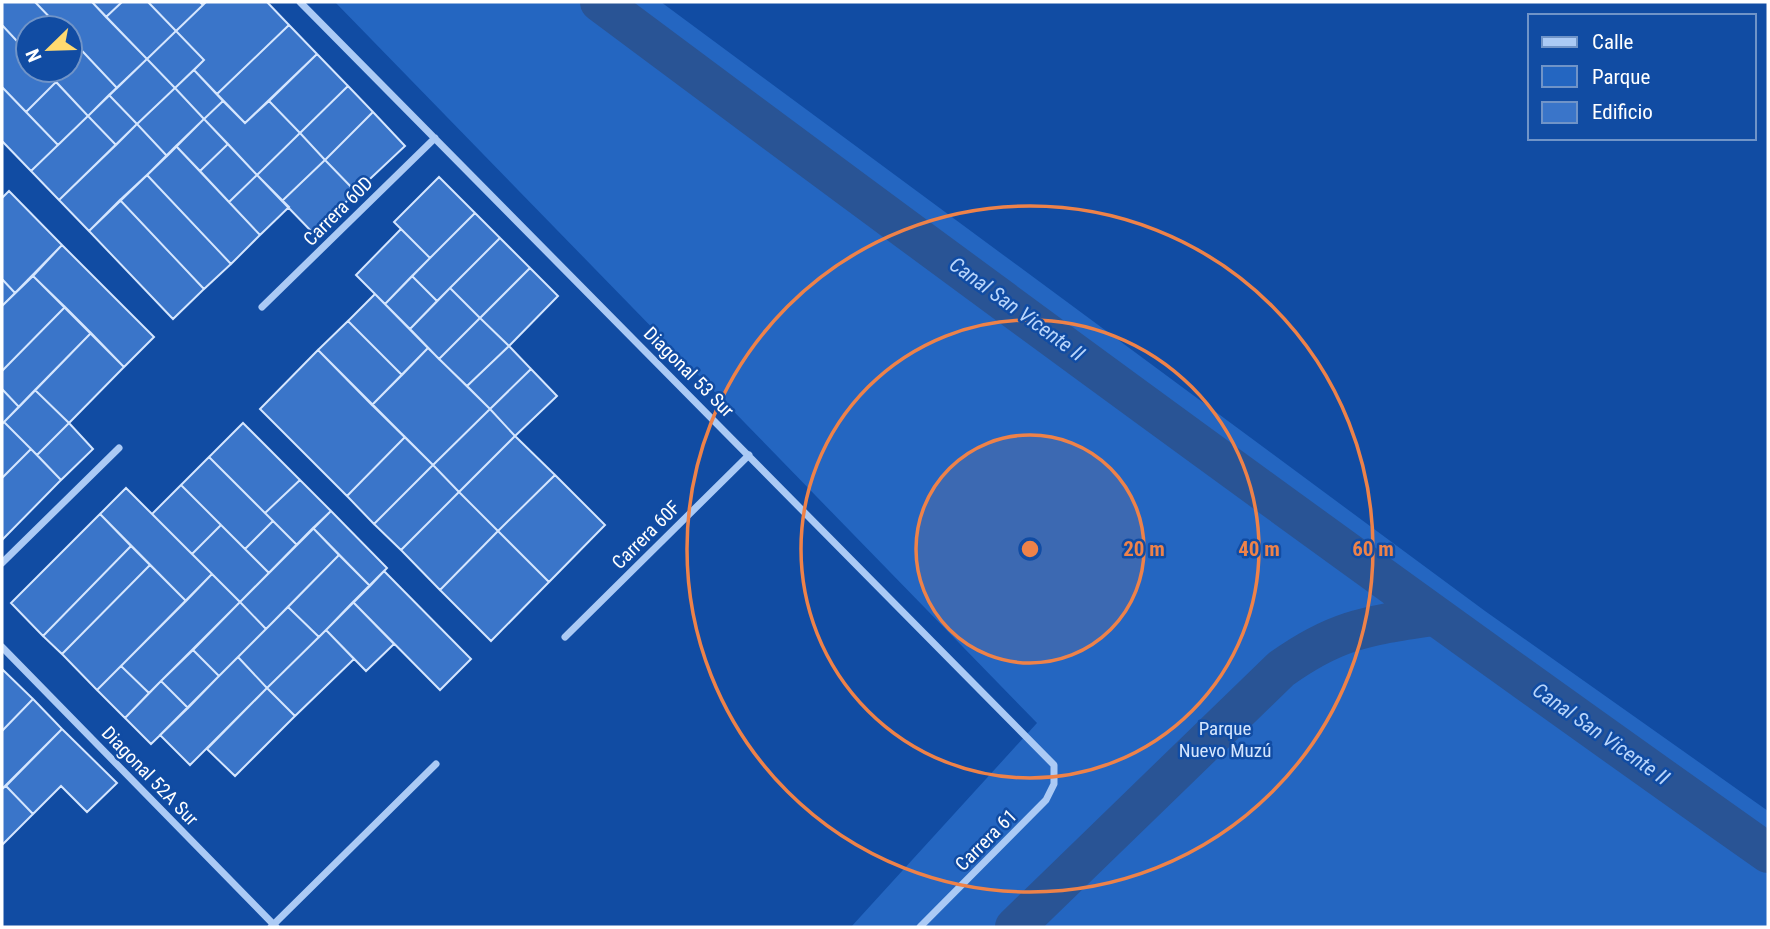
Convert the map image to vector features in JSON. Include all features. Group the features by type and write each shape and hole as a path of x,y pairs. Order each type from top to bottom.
{"street":[{"name":"Diagonal 53 Sur","path":"300,2 1054,765"},
{"name":"Carrera 60D","path":"262,307 435,138"},
{"path":"2,562 119,448"},
{"name":"Carrera 60F","path":"565,637 748,455"},
{"name":"Diagonal 52A Sur","path":"2,648 273,927"},
{"path":"273,927 436,764"},
{"name":"Carrera 61","path":"920,927 1046,800 1054,784 1054,765"}],"green space":[{"name":"Parque Nuevo Muzú","path":"335,2 661,2 1485,611 1768,811 1768,927 851,927 1037,723"}],"building":[{"path":"2,2 35,2 47,14 14,14 14,38 2,25"},
{"path":"35,2 92,2 147,59 117,88 84,53 84,14 47,14"},
{"path":"92,2 122,2 106,17"},
{"path":"122,2 148,2 176,31 147,59 106,17"},
{"path":"148,2 200,2 203,5 176,31"},
{"path":"206,2 267,2 289,25 217,94 194,70 204,60 176,31"},
{"path":"2,25 14,38 14,84 54,84 26,112 2,87"},
{"path":"289,25 317,54 245,123 217,94"},
{"path":"176,31 204,60 175,88 147,59"},
{"path":"84,53 117,88 88,116 58,84 84,84"},
{"path":"317,54 348,86 300,133 269,101"},
{"path":"147,59 175,88 137,124 109,95"},
{"path":"194,70 223,101 204,119 175,88"},
{"path":"54,84 58,84 88,116 58,145 26,112"},
{"path":"348,86 373,112 325,160 300,133"},
{"path":"2,87 58,145 31,171 2,141"},
{"path":"175,88 204,119 167,156 137,124"},
{"path":"109,95 137,124 116,145 88,116"},
{"path":"223,101 245,123 269,101 300,133 257,175 204,119"},
{"path":"373,112 405,146 356,192 325,160"},
{"path":"88,116 116,145 59,200 31,171"},
{"path":"204,119 228,144 200,171 176,146"},
{"path":"137,124 167,156 89,231 59,200"},
{"path":"300,133 325,160 282,201 257,175"},
{"path":"228,144 257,175 229,202 200,171"},
{"path":"176,146 260,235 231,264 147,175"},
{"path":"325,160 356,192 314,234 282,201"},
{"path":"147,175 231,264 204,289 120,200"},
{"path":"257,175 289,207 260,235 229,202"},
{"path":"439,177 475,213 430,258 394,222"},
{"path":"9,191 62,245 15,293 2,279 2,198"},
{"path":"120,200 204,289 173,319 89,231"},
{"path":"475,213 500,238 437,301 412,276"},
{"path":"401,229 430,258 385,304 356,275"},
{"path":"500,238 530,268 480,318 450,288"},
{"path":"62,245 154,337 124,367 33,276"},
{"path":"530,268 558,296 509,346 480,318"},
{"path":"33,276 65,307 2,371 2,306"},
{"path":"412,276 437,301 410,329 385,304"},
{"path":"2,279 15,293 2,306"},
{"path":"450,288 480,318 439,359 410,329"},
{"path":"375,294 428,348 402,375 348,321"},
{"path":"65,307 91,333 19,407 2,389 2,371"},
{"path":"480,318 509,346 467,386 439,359"},
{"path":"348,321 402,375 372,405 318,350"},
{"path":"91,333 124,367 69,423 35,390"},
{"path":"509,346 531,369 490,409 467,386"},
{"path":"428,348 490,409 433,465 372,405"},
{"path":"318,350 405,437 347,496 260,409"},
{"path":"531,369 557,396 515,436 490,409"},
{"path":"2,389 19,407 2,424"},
{"path":"35,390 69,423 37,455 4,422"},
{"path":"490,409 515,436 459,492 433,465"},
{"path":"4,422 31,449 2,478 2,424"},
{"path":"69,423 93,449 61,480 37,455"},
{"path":"243,423 300,480 265,513 209,457"},
{"path":"515,436 555,475 498,531 459,492"},
{"path":"405,437 433,465 374,524 347,496"},
{"path":"31,449 61,480 2,540 2,478"},
{"path":"209,457 273,521 245,549 181,485"},
{"path":"433,465 459,492 401,550 374,524"},
{"path":"555,475 605,525 549,582 498,531"},
{"path":"300,480 331,511 297,545 265,513"},
{"path":"181,485 221,525 192,554 152,514"},
{"path":"126,488 212,574 186,601 100,514"},
{"path":"459,492 498,531 440,590 401,550"},
{"path":"331,511 387,568 370,586 313,528"},
{"path":"100,514 131,546 43,636 11,603"},
{"path":"273,521 297,545 269,573 245,549"},
{"path":"221,525 269,573 240,602 192,554"},
{"path":"313,528 339,555 266,629 240,602"},
{"path":"498,531 549,582 491,641 440,590"},
{"path":"131,546 150,565 62,654 43,636"},
{"path":"339,555 370,586 319,637 288,607"},
{"path":"150,565 186,601 97,690 62,654"},
{"path":"384,571 471,659 440,690 353,602"},
{"path":"212,574 240,602 149,693 121,666"},
{"path":"240,602 266,629 219,676 193,650"},
{"path":"353,602 394,644 366,671 326,630"},
{"path":"288,607 319,637 267,688 238,657"},
{"path":"326,630 354,659 295,716 267,688"},
{"path":"193,650 219,676 188,708 161,681"},
{"path":"238,657 267,688 190,765 160,735"},
{"path":"121,666 149,693 125,718 97,690"},
{"path":"2,669 33,699 2,731"},
{"path":"161,681 188,708 151,744 125,718"},
{"path":"267,688 295,716 235,776 207,749"},
{"path":"33,699 62,729 2,789 2,731"},
{"path":"62,729 117,783 87,812 61,786 33,814 6,786"},
{"path":"6,786 33,814 2,845 2,789"}],"waterway":[{"name":"Canal San Vicente II","path":"600,2 1181,431 1768,853"},
{"name":"Canal San Vicente II","path":"1015,927 1281,669 1319,645 1353,631 1433,616"}]}
